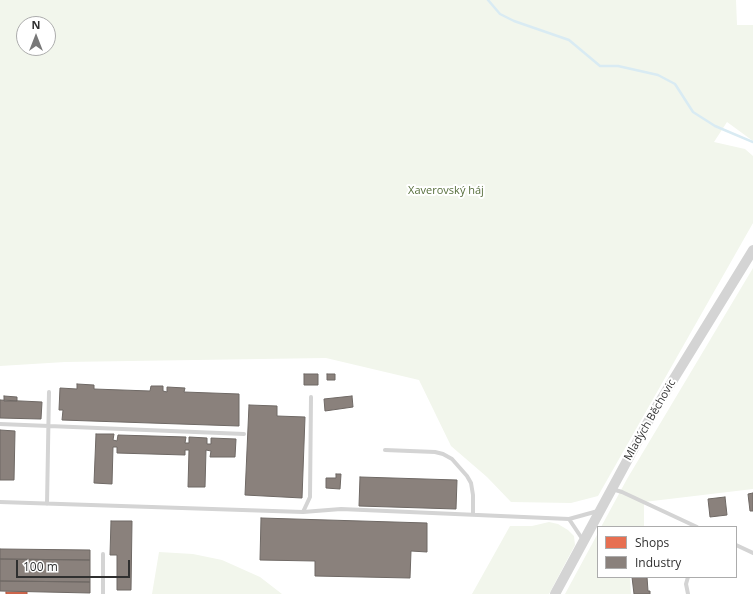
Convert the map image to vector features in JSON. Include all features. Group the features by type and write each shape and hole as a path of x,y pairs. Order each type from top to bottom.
{"street":[{"name":"Mladých Běchovic","path":"555,594 654,411 753,250"}],"lane":[{"path":"46,504 49,392"},
{"path":"304,512 310,497 311,397"},
{"path":"0,424 244,434"},
{"path":"385,450 435,452 444,454 452,460 471,482 473,495 473,515"},
{"path":"611,489 622,492 695,526"},
{"path":"0,502 304,512 341,509 569,519 599,511"},
{"path":"569,519 583,540"},
{"path":"737,545 753,553"},
{"path":"103,554 103,594"},
{"path":"688,578 686,584 688,594"}],"green space":[{"name":"Xaverovský háj","path":"0,0 736,0 737,25 753,25 753,141 727,122 714,142 745,149 753,156 753,223 598,496 571,503 511,502 487,477 451,446 419,380 326,358 65,362 0,366"},
{"path":"753,268 753,489 644,502 644,526 602,526 627,479"},
{"path":"549,522 558,524 568,530 574,536 575,545 549,594 472,594 510,526 532,526"},
{"path":"597,535 597,578 630,578 631,594 565,594"},
{"path":"159,552 193,554 222,560 260,577 282,594 152,594"}],"building: Shops":[{"path":"6,592 27,592 27,594 6,594"}],"building: Industry":[{"path":"304,374 318,374 318,385 304,385"},
{"path":"327,374 335,374 335,380 327,380"},
{"path":"77,384 94,385 94,389 150,391 151,386 163,386 163,391 167,392 167,387 185,388 184,392 239,394 239,426 62,420 63,410 59,410 60,388 77,389"},
{"path":"4,396 17,397 17,401 4,401"},
{"path":"352,396 353,407 325,411 324,399"},
{"path":"0,400 42,402 41,419 0,418"},
{"path":"249,405 277,406 277,416 305,417 302,498 245,495"},
{"path":"0,430 15,431 14,480 0,480"},
{"path":"96,434 114,434 113,440 117,441 118,435 186,437 185,443 189,443 189,437 207,438 207,444 211,444 211,438 236,439 235,457 210,457 211,451 206,450 205,487 188,487 189,450 185,450 185,455 117,453 117,447 113,447 112,484 94,483"},
{"path":"336,474 341,474 340,489 326,488 326,478 336,478"},
{"path":"360,477 457,480 456,509 359,506"},
{"path":"753,493 753,511 750,511 748,494"},
{"path":"725,497 727,515 710,517 708,499"},
{"path":"261,518 427,523 427,552 411,551 410,578 315,576 315,561 260,560"},
{"path":"111,521 132,521 131,590 117,590 117,555 110,555"},
{"path":"0,549 90,550 90,560 0,559"},
{"path":"0,559 90,560 90,582 0,581"},
{"path":"632,578 647,578 648,591 650,591 650,594 634,594"},
{"path":"0,581 90,582 90,593 0,591"}],"waterway":[{"path":"488,0 500,14 514,21 569,40 600,66 618,66 658,75 675,84 693,112 715,126 753,142"}]}
